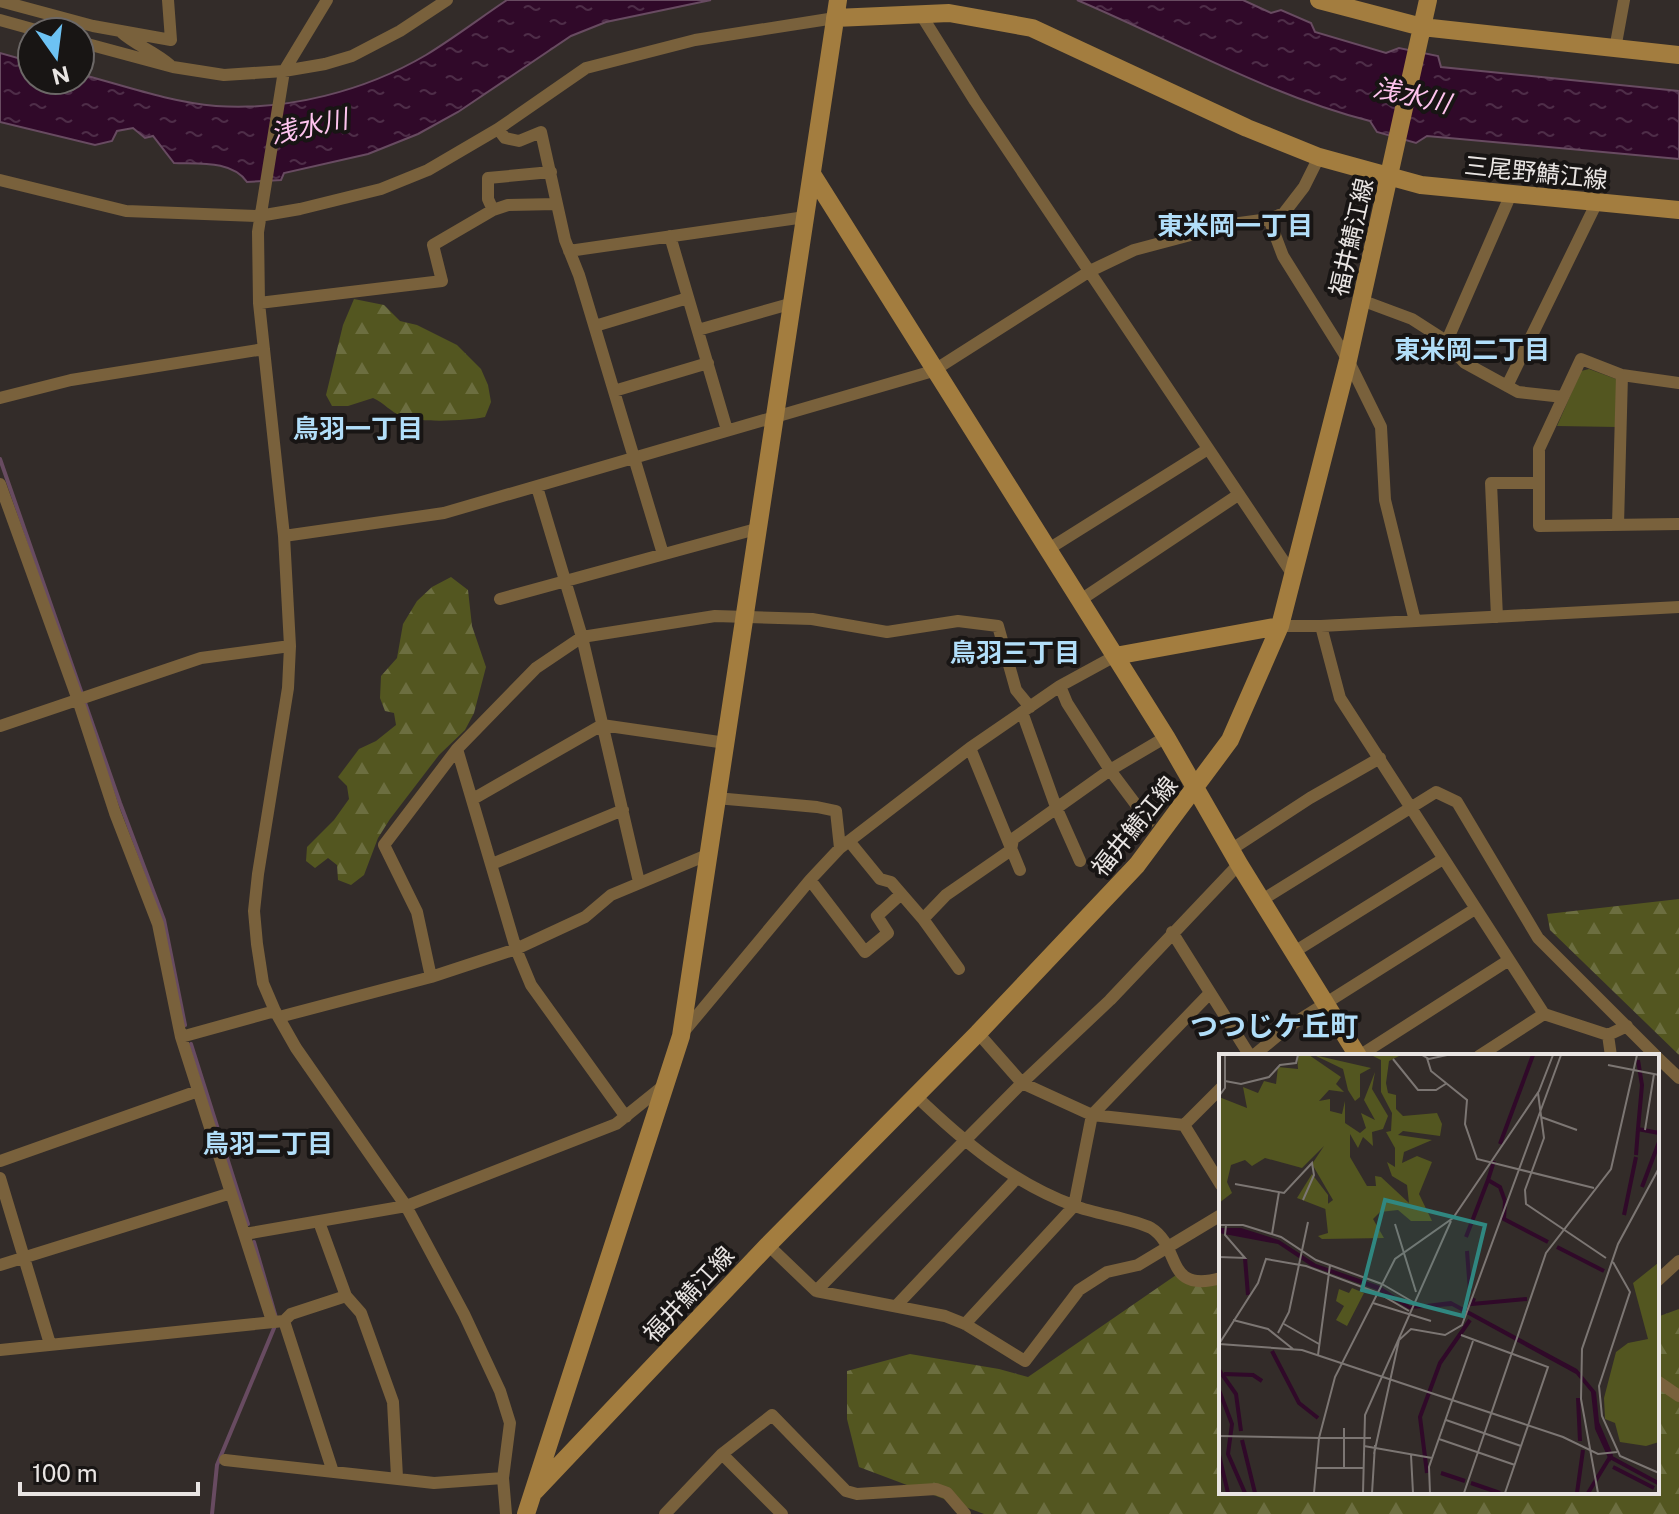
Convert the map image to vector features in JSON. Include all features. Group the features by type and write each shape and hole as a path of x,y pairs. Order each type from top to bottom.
{"street":[{"path":"0,1 119,31 171,40 168,0"},
{"path":"327,0 284,71 259,216 259,303 284,536 290,646 288,688 254,911 263,983 277,1014 296,1048 406,1206 464,1314 504,1401 510,1423 503,1478 506,1514"},
{"path":"96,46 173,67 238,76 284,71 352,56 400,31 447,0"},
{"path":"1319,0 1420,37 1679,55"},
{"name":"福井鯖江線","path":"535,1491 768,1245 978,1033 1137,865 1230,740 1280,626 1348,360 1428,0"},
{"path":"1615,49 1624,0"},
{"path":"0,180 126,211 259,216 300,209 381,189 428,170 498,129 571,77 608,61 837,8 681,1036 526,1514"},
{"name":"三尾野鯖江線","path":"837,8 949,13 1032,28 1247,128 1319,157 1391,168 1421,185 1679,210"},
{"path":"920,13 975,101 1293,575"},
{"path":"119,31 132,42 158,54 173,67"},
{"path":"498,129 505,138 519,141 541,132 569,251 595,326 663,554"},
{"path":"284,536 444,513 933,371 1090,271 1134,250 1284,213 1304,187 1319,157"},
{"path":"493,210 488,199 488,178 551,172"},
{"path":"812,174 933,371 1166,737 1357,1054"},
{"path":"1446,343 1511,194"},
{"path":"1507,386 1597,202"},
{"path":"259,303 442,281 433,245 493,210 508,205 557,204"},
{"path":"569,251 805,217"},
{"path":"1269,219 1283,256 1348,360 1381,427 1385,500 1415,621"},
{"path":"670,236 727,430"},
{"path":"595,326 688,298"},
{"path":"1361,300 1412,319 1446,343 1465,363 1518,392 1563,397"},
{"path":"698,330 793,303"},
{"path":"0,398 71,380 264,349"},
{"path":"1679,383 1622,375 1581,359 1539,449 1539,526 1679,524"},
{"path":"614,391 708,363"},
{"path":"1618,525 1622,375"},
{"path":"1047,550 1208,449"},
{"path":"1497,617 1491,483 1539,483"},
{"path":"0,484 115,813 158,924 181,1037 198,1091 245,1234 333,1472"},
{"path":"537,487 582,637 639,882"},
{"path":"1079,601 1238,495"},
{"path":"500,599 756,529"},
{"path":"681,1036 810,880 845,844 970,748 1060,686 1115,656 1280,626 1679,607"},
{"path":"431,977 417,912 384,845 457,749 536,668 582,637 715,616 812,619 887,632 958,621 998,626 1056,807 1080,861"},
{"path":"1321,626 1340,698 1544,1014 1608,1035 1627,1026"},
{"path":"0,726 201,658 290,646"},
{"path":"1060,686 1067,703 1110,770 1149,822"},
{"path":"473,799 602,725 726,743"},
{"path":"923,919 946,895 1011,850 1013,839 1110,770 1166,737"},
{"path":"970,748 1020,870"},
{"path":"457,749 516,949 531,985 626,1117"},
{"path":"816,1291 1022,1083 1110,1000 1236,857 1310,798 1380,758"},
{"path":"1262,900 1436,792 1457,802 1538,938 1627,1026 1650,1054"},
{"path":"716,798 836,811 845,844 880,879 891,882 923,919 959,969"},
{"path":"492,864 623,810"},
{"path":"181,1037 431,977 516,949 585,917 611,895 707,855"},
{"path":"1294,952 1443,859"},
{"path":"810,880 865,952 888,933 877,916 900,895"},
{"path":"1254,1054 1288,1027 1475,909"},
{"path":"1172,932 1250,1054"},
{"path":"1361,1054 1509,960"},
{"path":"965,1324 1074,1206 1092,1115 1210,993"},
{"path":"1482,1054 1544,1014"},
{"path":"978,1033 1022,1083 1092,1115 1184,1125"},
{"path":"1608,1035 1611,1054"},
{"path":"1659,1061 1679,1078"},
{"path":"245,1234 406,1206 602,1130 626,1117 666,1084"},
{"path":"1184,1125 1219,1090"},
{"path":"0,1161 198,1091"},
{"path":"916,1096 964,1142 1017,1178 1074,1206 1152,1229 1167,1248 1179,1273 1190,1280 1219,1278"},
{"path":"1184,1125 1219,1182"},
{"path":"0,1178 50,1344"},
{"path":"896,1306 1017,1178"},
{"path":"0,1265 231,1193"},
{"path":"768,1245 816,1291 945,1316 965,1324 1025,1361 1079,1290 1107,1272 1138,1265 1219,1216"},
{"path":"319,1222 346,1296 361,1313 393,1402 397,1477"},
{"path":"1659,1279 1679,1261"},
{"path":"0,1350 278,1321 346,1296"},
{"path":"1659,1382 1679,1396"},
{"path":"674,1511 722,1454 772,1415 846,1491 857,1494 936,1489 947,1493 965,1514"},
{"path":"722,1454 782,1514"},
{"path":"225,1460 434,1483 503,1478"}],"green space":[{"path":"354,299 384,305 400,321 417,325 457,345 481,369 488,385 491,402 485,417 418,420 397,414 373,398 348,406 332,406 326,395 343,325"},
{"path":"1589,369 1616,379 1619,389 1617,427 1557,426 1581,371"},
{"path":"451,577 468,590 472,626 486,667 474,713 465,730 439,755 390,819 378,838 364,875 351,885 338,880 337,865 328,858 315,868 306,861 307,847 334,820 349,799 347,786 338,777 359,749 376,741 396,725 394,713 385,711 380,698 381,676 397,658 403,624 417,601 432,587"},
{"path":"1679,899 1679,1055 1550,930 1547,914"},
{"path":"1179,1273 1219,1278 1219,1494 1659,1494 1659,1316 1679,1309 1679,1514 984,1514 859,1467 847,1419 847,1371 910,1354 1028,1377"}],"water":[{"name":"浅水川","path":"507,0 711,0 606,22 571,36 458,112 418,134 368,154 284,173 281,180 247,182 241,175 224,167 174,163 153,136 145,138 133,128 117,131 112,141 95,145 0,122 0,53 16,58 16,96 96,96 96,78 182,101 243,107 298,102 351,88 402,68 447,42"},
{"name":"浅水川","path":"1077,0 1243,0 1271,13 1281,10 1311,23 1315,32 1386,53 1399,48 1438,56 1441,67 1679,91 1679,159 1427,136 1416,143 1377,132 1370,121 1258,82"}],"waterway":[{"path":"0,459 164,920 185,1025"},
{"path":"191,1044 248,1224"},
{"path":"212,1514 217,1465 277,1321 254,1242"}],"district":[{"name":"東米岡一丁目","path":"1235,225"},
{"name":"東米岡二丁目","path":"1472,349"},
{"name":"鳥羽一丁目","path":"358,428"},
{"name":"鳥羽三丁目","path":"1015,652"},
{"name":"つつじケ丘町","path":"1274,1025"},
{"name":"鳥羽二丁目","path":"268,1143"}]}
